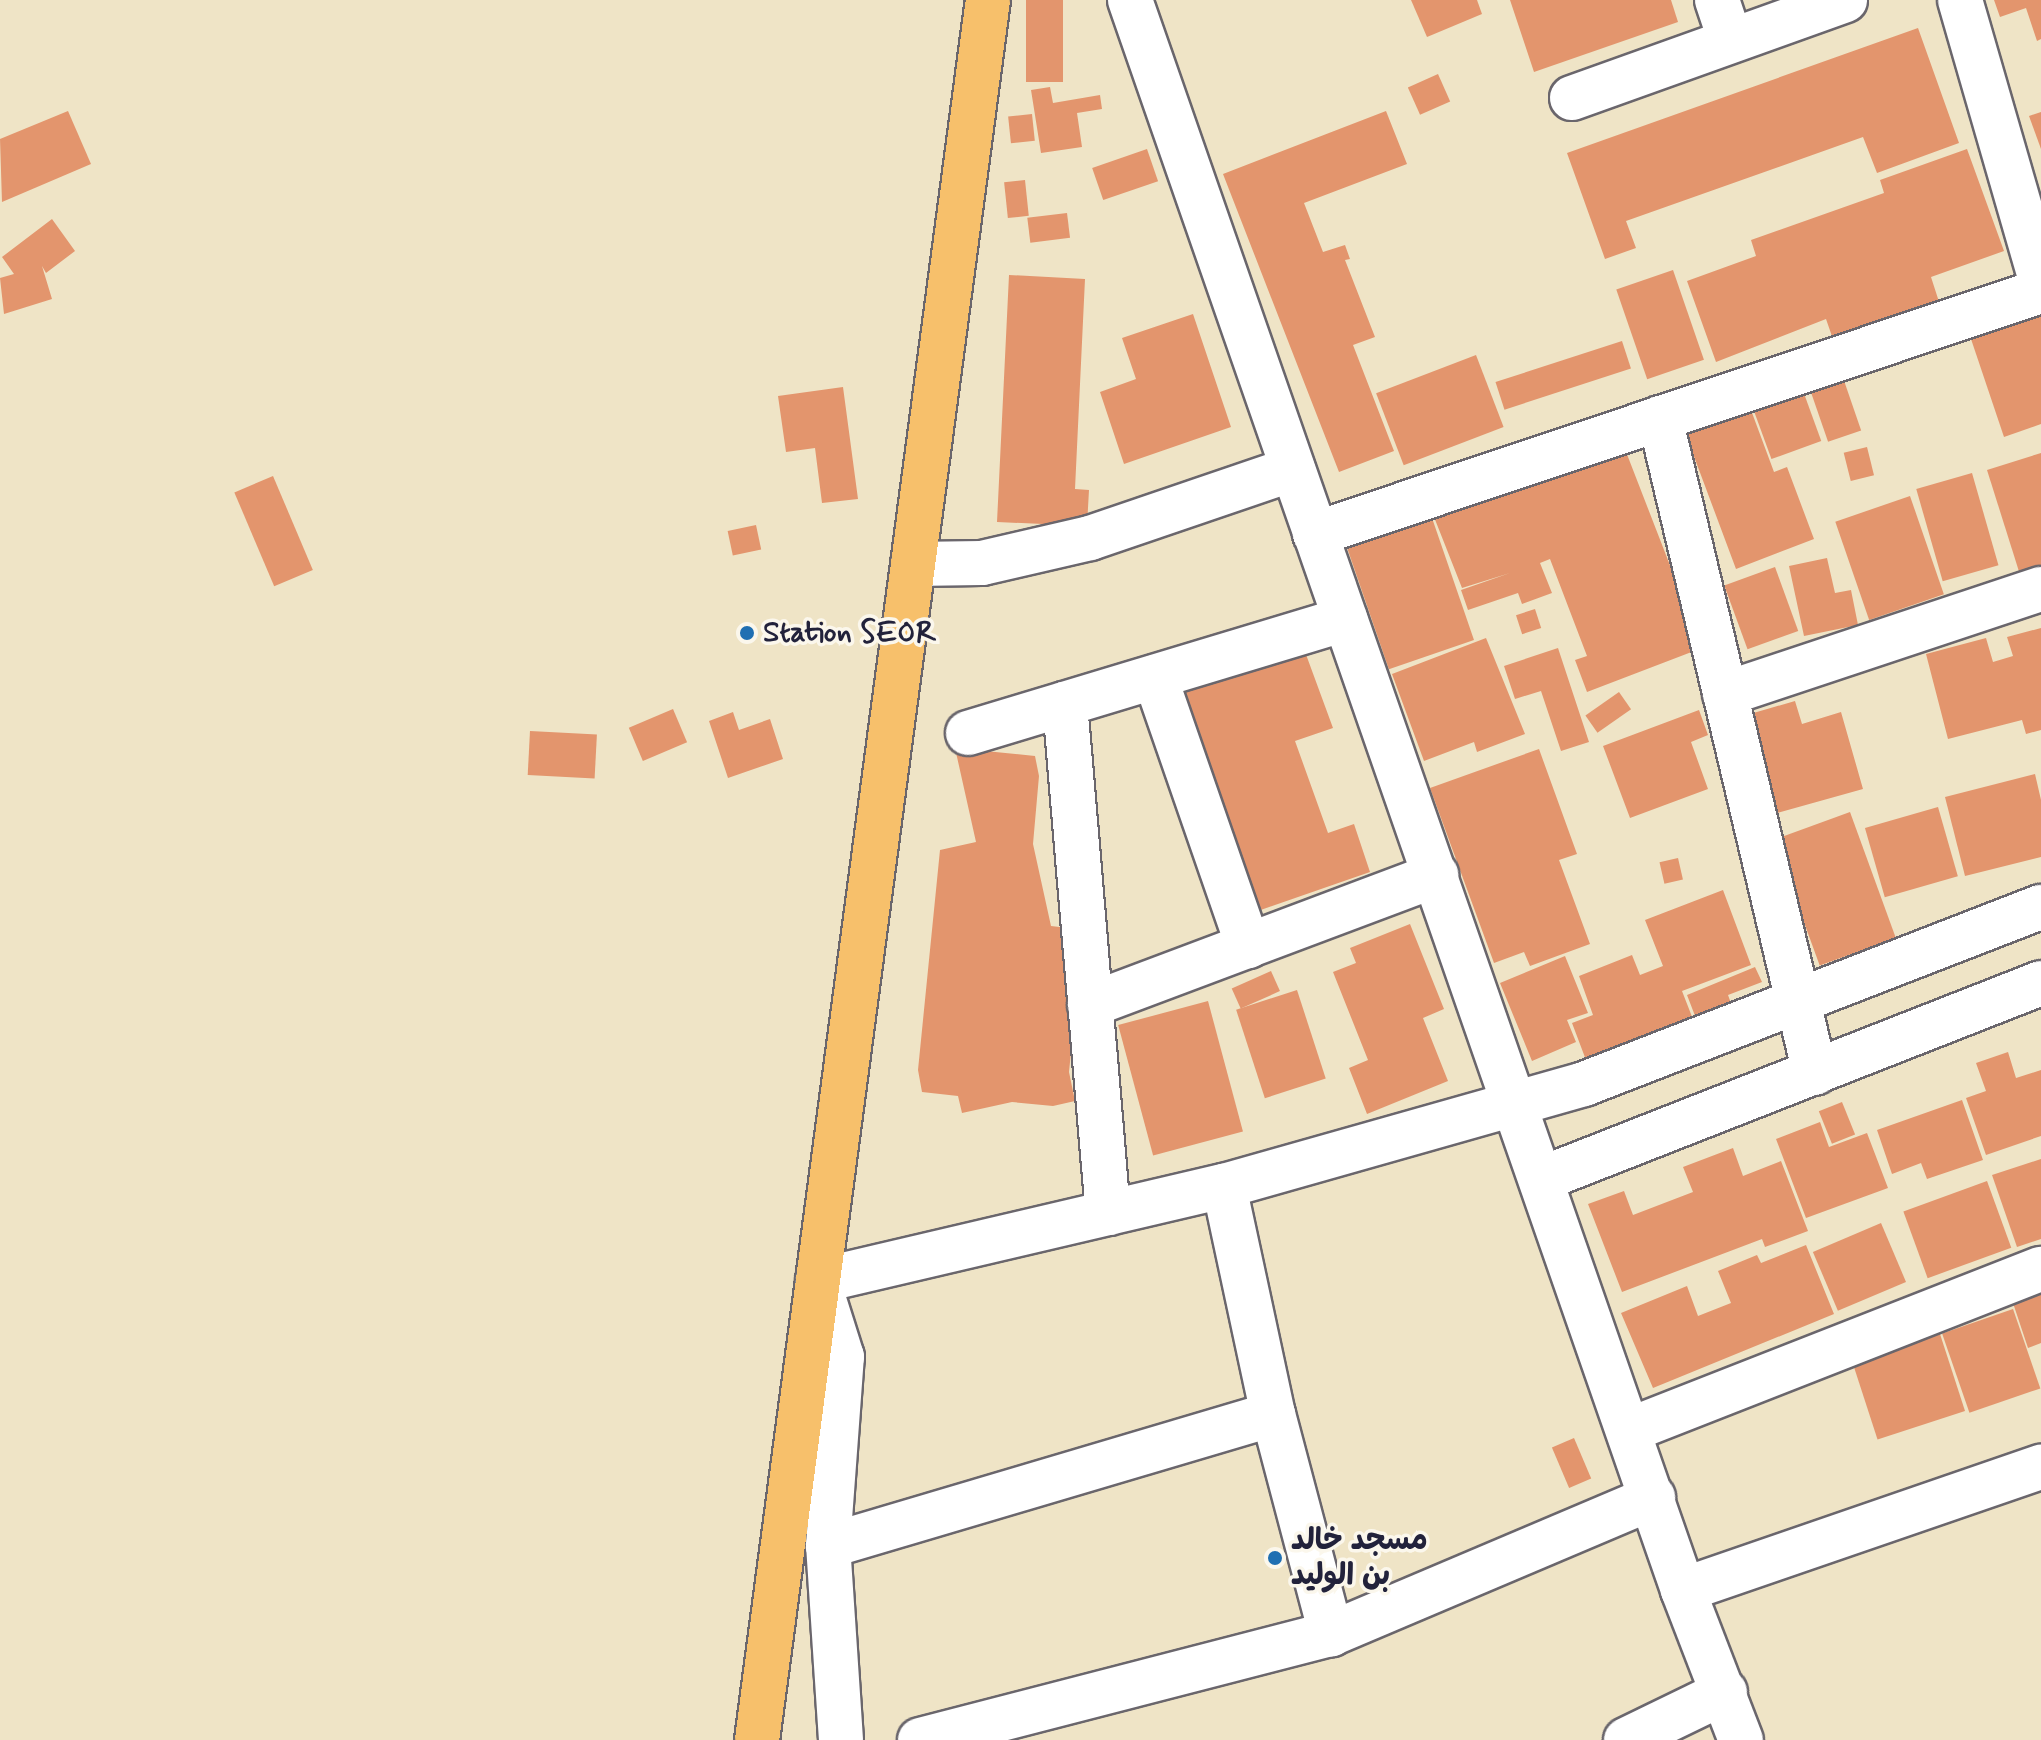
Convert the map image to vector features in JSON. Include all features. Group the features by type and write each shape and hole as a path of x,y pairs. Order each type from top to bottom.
{"main road":[{"path":"757,1740 988,0"}],"street":[{"path":"1130,0 1315,534 1632,1429 1683,1590 1741,1740"},
{"path":"1572,98 1724,20 1845,0"},
{"path":"1960,0 2041,281"},
{"path":"1315,534 2041,291"},
{"path":"1660,418 1815,1073"},
{"path":"913,564 982,563 1090,538 1293,469"},
{"path":"1725,694 2041,589"},
{"path":"968,733 1345,619"},
{"path":"1155,677 1248,946"},
{"path":"1065,704 1108,1213"},
{"path":"1090,1005 1436,875"},
{"path":"841,1740 828,1546 842,1357 818,1281 1224,1186 1515,1100 1584,1084 1798,1005 2041,907"},
{"path":"1544,1178 2041,983"},
{"path":"1224,1186 1273,1414 1331,1634"},
{"path":"1632,1429 2041,1269"},
{"path":"828,1546 1273,1414"},
{"path":"1683,1590 2041,1467"},
{"path":"920,1740 1331,1634 1653,1497"},
{"path":"1626,1740 1725,1692"}],"building":[{"path":"1026,0 1063,0 1063,82 1026,82"},
{"path":"1411,0 1477,0 1482,14 1427,37"},
{"path":"1510,0 1671,0 1678,22 1534,72"},
{"path":"1994,0 2041,0 2041,39 2037,41 2026,8 2000,17"},
{"path":"1918,28 1959,143 1877,173 1863,137 1626,221 1636,248 1605,259 1567,153"},
{"path":"1438,74 1450,101 1420,115 1408,87"},
{"path":"1050,87 1053,103 1100,95 1102,109 1077,113 1082,147 1041,153 1031,90"},
{"path":"68,111 91,164 2,202 0,139"},
{"path":"1386,111 1407,164 1304,203 1323,252 1345,245 1350,259 1345,260 1375,337 1353,345 1394,451 1339,472 1223,174"},
{"path":"2041,112 2041,149 2029,116"},
{"path":"1032,114 1035,141 1011,143 1008,117"},
{"path":"1147,149 1158,181 1103,200 1092,168"},
{"path":"1967,149 2004,251 1931,277 1941,308 1835,345 1826,319 1716,362 1687,281 1756,256 1751,240 1884,193 1880,180"},
{"path":"1025,180 1029,216 1008,218 1004,182"},
{"path":"1067,213 1070,238 1030,243 1027,218"},
{"path":"52,219 75,251 46,273 42,266 52,299 4,314 0,278 14,274 2,257"},
{"path":"1673,270 1704,360 1647,379 1616,290"},
{"path":"1009,275 1085,279 1075,489 1089,490 1087,526 997,522"},
{"path":"1193,314 1231,427 1124,464 1100,392 1136,379 1122,338"},
{"path":"2041,315 2041,424 2004,437 1971,339"},
{"path":"1622,341 1631,369 1504,410 1496,382"},
{"path":"1476,355 1504,427 1404,465 1376,393"},
{"path":"1840,369 1861,430 1828,442 1807,380"},
{"path":"1798,377 1821,441 1771,459 1748,395"},
{"path":"843,387 858,499 822,503 815,448 786,452 778,396"},
{"path":"1748,402 1774,472 1787,467 1814,539 1736,569 1683,427"},
{"path":"1623,444 1702,648 1587,692 1575,660 1587,656 1550,559 1540,563 1552,593 1522,604 1518,593 1468,610 1461,590 1510,573 1462,588 1434,517"},
{"path":"1867,447 1874,475 1851,481 1844,453"},
{"path":"2041,453 2041,575 2022,581 1987,470"},
{"path":"1972,473 1998,565 1943,581 1916,489"},
{"path":"273,476 313,570 274,586 234,492"},
{"path":"1910,496 1944,594 1869,620 1835,522"},
{"path":"1432,518 1474,640 1389,669 1347,547"},
{"path":"756,525 761,549 733,555 728,531"},
{"path":"1827,558 1835,593 1851,590 1858,625 1804,636 1789,566"},
{"path":"1775,567 1798,631 1748,649 1724,585"},
{"path":"1535,609 1541,628 1522,634 1516,615"},
{"path":"2041,628 2041,730 2026,734 2022,720 1948,739 1926,654 1986,638 1993,662 2013,656 2007,637"},
{"path":"1486,638 1525,734 1477,752 1474,742 1424,761 1392,674"},
{"path":"1558,648 1589,742 1561,751 1541,691 1515,699 1504,666"},
{"path":"1304,649 1333,728 1295,741 1328,833 1354,824 1370,872 1255,912 1178,693"},
{"path":"1619,692 1631,709 1597,733 1585,716"},
{"path":"1795,701 1802,724 1841,712 1863,789 1777,813 1750,714"},
{"path":"673,709 687,742 643,761 629,728"},
{"path":"1699,710 1708,735 1691,742 1708,789 1630,818 1603,746"},
{"path":"733,712 739,730 770,719 783,759 728,778 709,721"},
{"path":"530,731 597,735 595,778 528,775"},
{"path":"955,748 1035,756 1039,776 1033,844 1051,926 1068,928 1073,1032 1069,1072 1075,1101 1053,1106 1012,1102 962,1113 958,1096 922,1092 918,1070 940,850 976,842"},
{"path":"1539,749 1577,854 1559,860 1590,944 1530,966 1524,952 1494,963 1430,788"},
{"path":"2035,774 2041,800 2041,857 1965,876 1945,797"},
{"path":"1938,807 1958,876 1885,897 1865,828"},
{"path":"1850,812 1896,938 1820,966 1774,840"},
{"path":"1678,858 1683,879 1664,884 1659,862"},
{"path":"1723,890 1751,965 1682,991 1696,1027 1589,1068 1572,1023 1593,1015 1579,976 1632,955 1640,975 1663,966 1645,920"},
{"path":"1410,924 1444,1009 1423,1018 1448,1081 1367,1114 1349,1068 1368,1060 1333,972 1356,963 1350,948"},
{"path":"1565,956 1588,1013 1567,1020 1576,1042 1532,1061 1500,983"},
{"path":"1755,967 1762,982 1728,995 1732,1006 1697,1021 1687,995"},
{"path":"1271,971 1280,991 1241,1009 1232,988"},
{"path":"1297,990 1326,1078 1265,1098 1236,1010"},
{"path":"1208,1001 1243,1131 1153,1155 1118,1025"},
{"path":"2008,1052 2016,1078 2041,1070 2041,1136 1986,1155 1966,1098 1986,1091 1976,1063"},
{"path":"1962,1100 1983,1160 1927,1179 1921,1163 1892,1174 1877,1130"},
{"path":"1842,1102 1855,1134 1832,1144 1819,1111"},
{"path":"1820,1122 1829,1147 1867,1133 1888,1188 1806,1218 1776,1139"},
{"path":"1733,1148 1743,1176 1781,1161 1808,1231 1765,1247 1762,1239 1622,1292 1588,1204 1624,1191 1633,1215 1693,1192 1683,1167"},
{"path":"2041,1159 2041,1239 2017,1247 1992,1175"},
{"path":"1987,1181 2011,1248 1928,1278 1903,1211"},
{"path":"1881,1223 1906,1282 1838,1311 1813,1252"},
{"path":"1806,1245 1834,1314 1653,1388 1621,1313 1687,1286 1698,1316 1731,1303 1718,1271 1757,1255 1761,1263"},
{"path":"2041,1293 2041,1343 2028,1348 2013,1303"},
{"path":"2013,1309 2040,1388 1969,1413 1942,1333"},
{"path":"1940,1334 1965,1411 1878,1439 1853,1362"},
{"path":"1574,1438 1591,1479 1569,1488 1552,1447"}],"place":[{"name":"Station SEOR","path":"747,633"},
{"name":"مسجد خالد بن الوليد","path":"1275,1558"}]}
